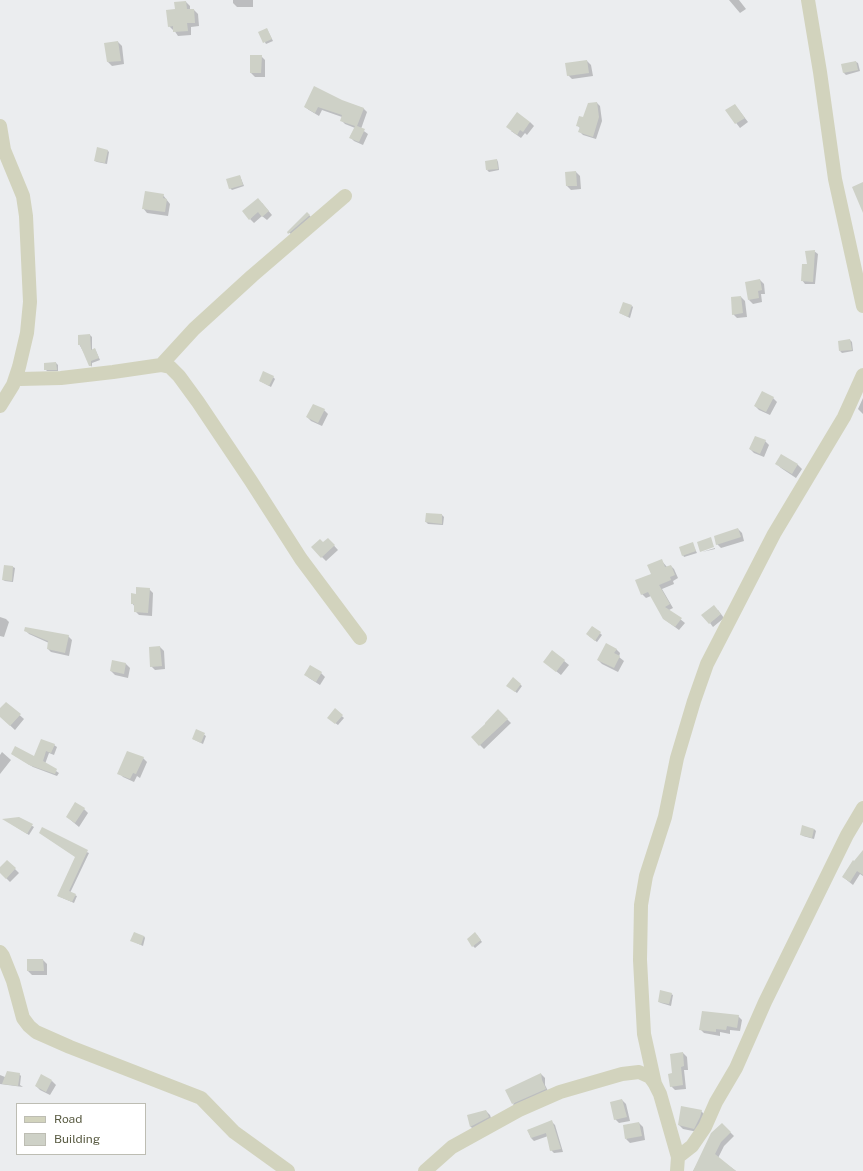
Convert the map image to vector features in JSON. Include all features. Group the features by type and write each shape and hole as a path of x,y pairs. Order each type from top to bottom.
{"street":[{"path":"808,0 835,179 863,306"},
{"path":"0,126 4,150 23,196 29,261 30,302 27,333 16,376 13,385 0,406"},
{"path":"161,365 194,329 252,276 345,196"},
{"path":"16,376 20,379 61,378 161,365 170,366 198,402 251,481 300,559 360,638"},
{"path":"655,1084 644,1034 640,960 641,905 646,876 665,817 677,758 707,664 774,534 844,417 863,375"},
{"path":"678,1157 692,1146 705,1127 716,1102 736,1068 768,996 847,835 863,808"},
{"path":"0,952 13,982 23,1018 36,1032 70,1047 201,1098 234,1132 288,1171"},
{"path":"425,1171 452,1147 519,1110 560,1092 630,1072 643,1073 650,1077 660,1094 678,1157 677,1171"}],"building":[{"path":"186,1 187,9 194,9 195,23 187,23 188,31 173,32 173,26 168,27 166,10 175,9 174,2"},
{"path":"267,28 272,39 263,43 258,32"},
{"path":"118,41 121,61 107,62 104,43"},
{"path":"250,55 262,55 261,73 250,73"},
{"path":"587,60 589,73 567,76 565,63"},
{"path":"856,61 858,70 843,73 841,64"},
{"path":"314,86 342,100 364,108 357,126 365,129 359,142 349,138 355,126 340,121 342,115 318,107 315,113 304,107"},
{"path":"597,102 599,117 593,137 578,132 580,127 576,126 579,116 583,117 588,103"},
{"path":"735,104 745,118 735,124 725,110"},
{"path":"517,112 530,122 523,132 520,130 517,135 506,127"},
{"path":"97,147 108,150 105,163 94,161"},
{"path":"497,159 498,169 486,170 485,161"},
{"path":"576,171 577,186 566,186 565,172"},
{"path":"240,175 243,185 229,189 226,179"},
{"path":"863,182 863,213 852,187"},
{"path":"145,191 164,194 163,198 167,199 165,212 142,209"},
{"path":"258,198 269,211 262,217 258,212 249,220 242,211"},
{"path":"307,212 310,215 288,234 287,232"},
{"path":"815,250 813,282 801,281 802,264 807,264 805,251"},
{"path":"760,279 762,290 758,291 759,298 748,300 745,282"},
{"path":"741,296 743,313 732,315 731,297"},
{"path":"623,302 632,305 628,317 619,313"},
{"path":"90,334 91,350 95,348 99,358 91,361 91,366 89,366 80,345 78,345 78,335"},
{"path":"850,339 852,350 839,351 838,341"},
{"path":"56,362 57,370 44,370 44,363"},
{"path":"263,371 274,376 269,386 259,381"},
{"path":"762,391 774,397 766,412 754,406"},
{"path":"313,404 325,409 318,423 306,417"},
{"path":"755,436 766,440 760,454 749,449"},
{"path":"781,454 798,464 792,474 775,464"},
{"path":"426,513 442,514 442,524 425,522"},
{"path":"738,528 741,537 716,545 714,536"},
{"path":"711,537 714,547 700,552 697,542"},
{"path":"328,538 335,545 321,558 311,547 320,539 323,542"},
{"path":"693,542 696,551 682,556 679,547"},
{"path":"662,559 665,567 671,565 675,575 670,577 671,580 659,585 670,604 665,607 682,618 675,627 663,619 648,592 641,595 635,580 651,574 647,565"},
{"path":"4,565 13,566 12,581 2,580"},
{"path":"136,587 150,588 148,613 134,612 134,604 131,604 131,593 136,594"},
{"path":"714,605 721,614 709,624 701,615"},
{"path":"592,626 601,632 595,641 586,634"},
{"path":"25,627 69,635 65,653 47,649 48,641 24,631"},
{"path":"606,643 617,649 614,653 620,656 614,668 597,660"},
{"path":"160,646 162,666 150,667 149,647"},
{"path":"552,650 565,660 556,672 543,662"},
{"path":"112,660 126,663 124,674 110,671"},
{"path":"310,665 322,672 316,682 304,675"},
{"path":"513,677 521,684 515,692 506,686"},
{"path":"6,702 21,714 10,726 0,717 0,708"},
{"path":"335,708 343,715 335,724 327,718"},
{"path":"498,709 508,719 479,746 471,737"},
{"path":"196,729 205,733 201,743 192,739"},
{"path":"41,739 55,744 51,753 46,751 43,761 57,769 55,774 29,765 11,754 15,746 34,756"},
{"path":"127,751 144,757 136,774 133,773 130,779 117,774"},
{"path":"75,802 85,808 75,823 66,817"},
{"path":"19,817 33,824 27,834 2,819"},
{"path":"802,825 814,829 812,838 800,835"},
{"path":"42,827 88,850 69,891 76,894 72,902 57,896 75,857 39,833"},
{"path":"863,850 863,875 857,871 850,882 842,877 853,860 854,861"},
{"path":"7,860 16,868 6,879 0,873 0,867"},
{"path":"134,932 144,936 141,945 130,941"},
{"path":"475,932 481,940 472,947 467,939"},
{"path":"27,959 43,959 44,971 27,971"},
{"path":"660,990 672,993 669,1004 658,1002"},
{"path":"702,1011 739,1015 737,1028 727,1026 726,1030 716,1029 716,1032 699,1030"},
{"path":"683,1052 684,1066 681,1067 683,1085 670,1087 668,1074 672,1073 670,1054"},
{"path":"7,1071 20,1073 18,1086 2,1084"},
{"path":"541,1073 546,1089 512,1104 505,1090"},
{"path":"41,1074 52,1080 46,1092 35,1086"},
{"path":"622,1099 627,1117 614,1120 610,1102"},
{"path":"681,1106 702,1110 694,1129 678,1125"},
{"path":"486,1110 489,1117 470,1127 467,1115"},
{"path":"552,1120 561,1149 550,1151 546,1133 531,1138 527,1130"},
{"path":"639,1122 642,1136 625,1139 623,1125"},
{"path":"722,1123 731,1132 721,1142 715,1154 736,1171 693,1171 711,1133"}]}
